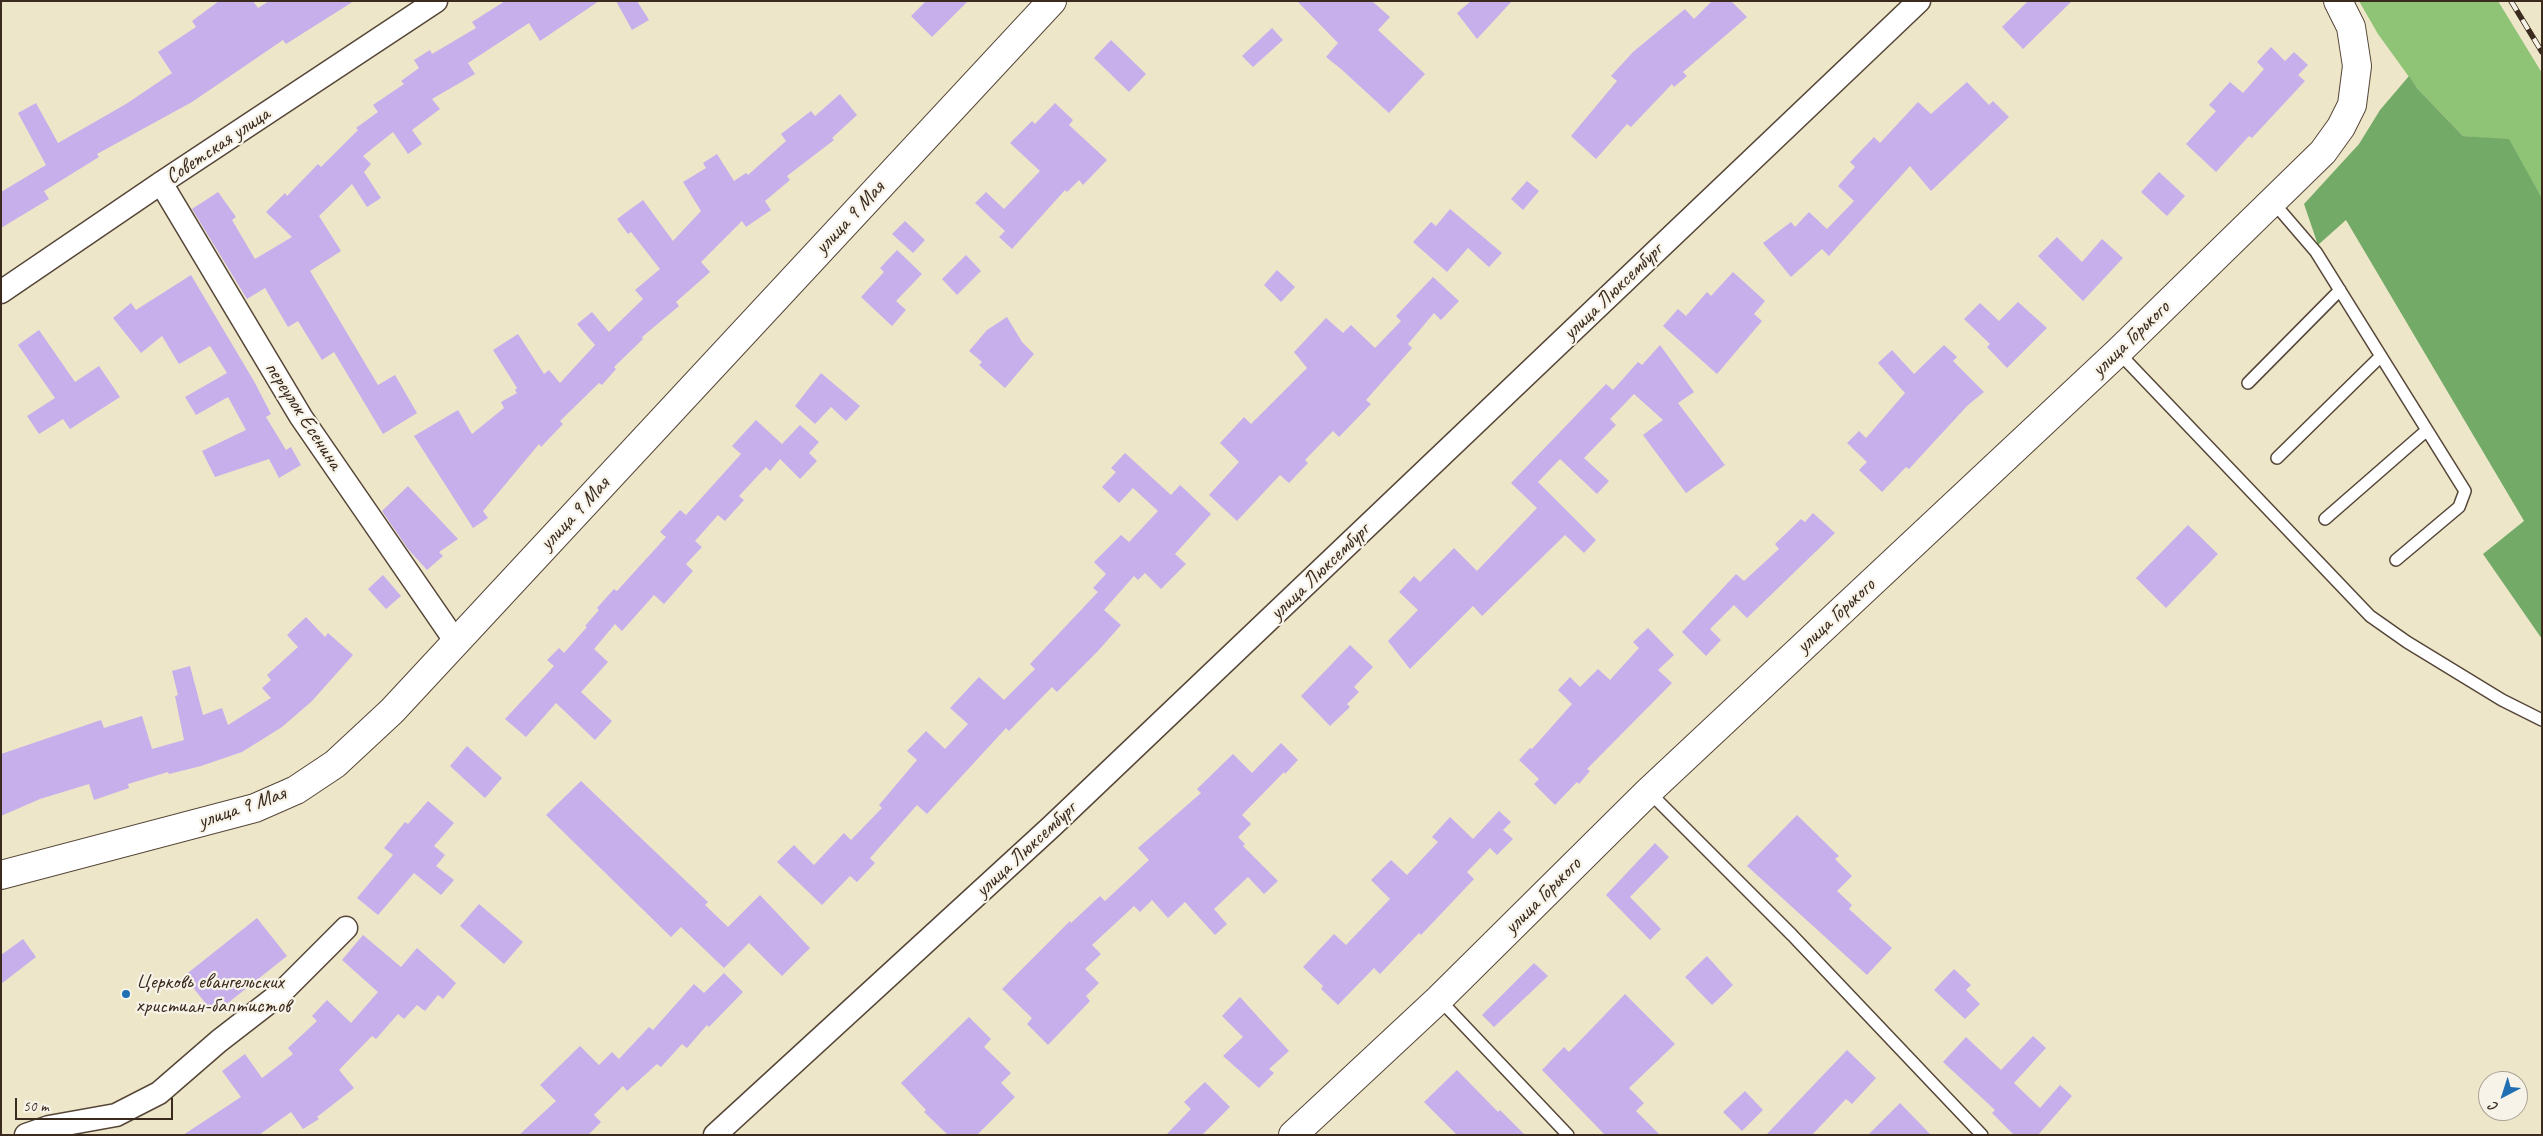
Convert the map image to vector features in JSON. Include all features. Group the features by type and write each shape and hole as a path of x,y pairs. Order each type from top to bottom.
{"street":[{"name":"Советская улица","path":"1,292 161,183 436,1"},
{"name":"улица 9 Мая","path":"1,875 255,808 314,780 364,740 1052,1"},
{"name":"улица Люксембург","path":"715,1135 1051,828 1918,1"},
{"name":"улица Горького","path":"1293,1135 1439,999 1648,792 2118,352 2323,152 2342,127 2352,105 2355,83 2356,48 2351,27 2338,1"},
{"name":"переулок Есенина","path":"161,183 301,417 456,642"},
{"path":"26,1135 49,1126 116,1115 159,1093 219,1041 281,993 346,928"}],"lane":[{"path":"2273,202 2316,252 2465,491 2459,506 2396,560"},
{"path":"2248,383 2340,290"},
{"path":"2118,352 2370,616 2431,657 2502,700 2542,720"},
{"path":"2277,458 2381,356"},
{"path":"2325,519 2427,430"},
{"path":"1648,792 1792,935 1982,1135"},
{"path":"1439,999 1568,1135"}],"green space":[{"path":"2359,1 2498,1 2542,73 2542,198 2509,140 2463,136 2417,88 2378,34"},
{"path":"2409,76 2417,88 2463,136 2509,139 2542,198 2542,639 2483,554 2524,521 2346,220 2318,245 2304,204 2359,144 2380,110"}],"building":[{"path":"219,1 253,1 258,8 269,1 354,1 286,44 283,40 192,102 97,154 99,157 44,191 49,199 1,228 1,192 46,165 18,113 36,103 58,143 126,104 172,73 158,52 196,27 192,21"},
{"path":"505,1 599,1 540,41 529,23 468,63 475,74 432,99 440,109 412,130 422,144 408,154 393,132 363,156 371,164 364,172 381,198 367,207 352,184 319,216 341,251 310,271 378,385 395,375 417,413 383,434 334,352 322,360 298,321 288,327 265,288 247,299 192,209 218,192 236,217 232,220 255,259 292,237 266,212 285,193 287,196 318,164 321,167 358,130 356,128 378,112 373,105 404,84 401,81 419,68 414,60 430,50 432,54 476,28 472,22"},
{"path":"616,1 637,1 649,20 632,30"},
{"path":"926,1 968,1 932,37 911,16"},
{"path":"1297,1 1372,1 1390,17 1378,30 1425,74 1389,113 1326,57 1338,43"},
{"path":"1471,1 1512,1 1477,39 1457,13"},
{"path":"1712,1 1731,1 1747,17 1683,72 1687,76 1674,87 1672,84 1631,127 1627,124 1596,159 1571,136 1617,81 1611,76 1633,52 1685,9 1694,19"},
{"path":"2028,1 2072,1 2023,49 2002,27"},
{"path":"1272,28 1283,40 1253,67 1242,56"},
{"path":"1111,40 1146,74 1129,92 1094,58"},
{"path":"2271,47 2285,61 2294,52 2308,65 2298,75 2305,81 2252,138 2249,136 2216,172 2186,144 2216,111 2209,105 2230,82 2243,93 2264,69 2257,62"},
{"path":"1967,82 1989,105 1993,101 2009,117 1931,191 1910,166 1829,256 1822,249 1791,277 1763,243 1791,222 1795,227 1809,212 1827,229 1854,201 1838,186 1855,167 1850,162 1874,137 1880,143 1918,102 1931,114"},
{"path":"840,94 857,115 832,138 834,140 787,176 790,180 765,201 771,210 746,227 742,221 701,262 710,272 676,302 679,306 642,337 643,339 614,367 616,369 602,385 599,383 560,421 563,424 541,447 539,444 483,511 488,518 473,528 414,436 458,410 472,434 504,408 501,402 517,393 515,390 517,388 493,350 518,334 544,374 549,370 560,383 595,345 577,324 592,312 609,332 643,299 635,290 660,269 631,232 628,234 617,219 643,200 673,241 701,211 683,182 706,168 703,163 717,154 734,181 746,173 748,175 786,141 781,134 811,111 815,116"},
{"path":"1055,103 1073,120 1069,125 1107,160 1083,185 1079,180 1067,192 1065,190 1012,249 999,237 1005,231 975,203 986,192 1004,209 1040,171 1010,143 1032,121 1035,124"},
{"path":"2159,172 2185,196 2167,216 2141,192"},
{"path":"1527,181 1539,191 1523,210 1511,199"},
{"path":"1450,209 1502,253 1489,267 1468,248 1447,272 1413,242 1431,222 1436,226"},
{"path":"905,221 925,240 913,253 892,234"},
{"path":"2057,237 2082,262 2102,239 2123,258 2083,301 2038,256"},
{"path":"897,250 922,274 896,301 906,310 892,326 861,297 884,272 880,268"},
{"path":"966,255 981,271 957,295 942,279"},
{"path":"1277,270 1295,287 1281,302 1264,285"},
{"path":"1733,272 1765,301 1754,314 1762,321 1717,374 1663,326 1678,309 1686,316 1707,292 1711,296"},
{"path":"191,275 255,383 271,414 266,417 286,450 291,447 301,465 279,478 269,459 215,477 202,451 246,430 228,397 196,415 185,397 227,373 210,346 179,364 162,336 141,353 113,318 131,303 136,310"},
{"path":"1433,277 1459,301 1441,320 1434,313 1408,344 1412,348 1366,400 1371,404 1339,437 1333,431 1305,460 1308,463 1289,483 1280,475 1237,521 1209,495 1239,462 1220,443 1244,417 1251,424 1307,368 1294,352 1326,318 1343,333 1351,325 1375,348 1401,321 1396,316"},
{"path":"2018,302 2047,328 2007,368 1987,347 1990,344 1964,319 1980,303 1999,321"},
{"path":"1007,317 1022,342 1034,354 1005,388 979,365 982,362 969,351 987,330"},
{"path":"39,330 75,382 99,366 120,397 70,429 63,419 39,434 27,416 55,398 18,345"},
{"path":"1660,345 1694,392 1678,403 1725,465 1686,493 1643,435 1663,420 1634,394 1610,419 1616,425 1584,458 1609,481 1597,494 1560,459 1538,482 1596,540 1584,553 1565,535 1482,616 1473,606 1410,669 1388,641 1418,610 1399,592 1414,576 1420,582 1454,548 1477,571 1537,508 1511,483 1606,384 1613,390 1638,362 1642,365"},
{"path":"1944,345 1957,357 1953,361 1984,392 1968,405 1909,469 1906,467 1882,492 1859,470 1867,462 1847,443 1859,431 1866,438 1905,393 1878,363 1892,350 1914,374"},
{"path":"821,373 860,406 846,421 831,407 815,424 795,406"},
{"path":"756,420 782,444 800,425 819,442 809,453 817,461 800,479 780,459 770,471 766,467 739,496 744,500 725,521 718,515 695,541 702,547 686,564 693,571 664,604 654,595 622,631 615,624 594,649 608,662 581,692 612,721 595,740 556,703 526,737 505,719 554,666 547,660 559,648 564,653 587,627 585,626 599,610 597,608 614,589 617,591 666,537 660,532 680,510 686,515 741,454 732,446"},
{"path":"1125,453 1171,495 1180,485 1211,514 1175,554 1186,564 1161,589 1145,573 1138,580 1134,576 1104,610 1121,625 1097,652 1057,692 1052,687 1009,731 1006,728 927,814 917,805 870,858 875,863 857,882 850,876 822,905 777,862 794,845 814,865 844,833 851,840 882,808 879,805 917,760 907,751 926,731 945,749 968,724 950,708 979,677 1004,700 1035,669 1030,664 1098,592 1093,588 1106,574 1094,562 1121,535 1129,542 1158,511 1133,488 1119,503 1102,487 1116,472 1111,468"},
{"path":"408,486 458,539 439,552 443,556 427,570 408,549 382,511"},
{"path":"1813,513 1835,533 1747,618 1734,605 1710,629 1721,640 1706,656 1682,632 1736,574 1744,581 1779,549 1775,544 1801,519 1805,522"},
{"path":"2188,525 2218,554 2166,608 2136,578"},
{"path":"383,575 401,596 386,609 368,589"},
{"path":"306,617 325,637 328,633 353,655 312,701 282,727 242,752 201,766 169,774 168,772 128,784 129,788 94,800 89,784 40,799 1,816 1,754 101,720 104,728 142,716 152,749 184,740 175,696 178,695 172,671 190,666 203,715 222,708 228,725 271,698 262,688 271,680 267,675 298,647 287,635"},
{"path":"1648,628 1674,655 1658,670 1672,683 1587,769 1590,771 1579,784 1577,782 1555,805 1534,784 1539,779 1519,760 1530,748 1532,749 1572,704 1558,690 1570,677 1580,687 1598,669 1610,680 1639,648 1633,642"},
{"path":"1350,645 1373,667 1354,687 1359,692 1347,704 1350,707 1330,726 1301,696"},
{"path":"1281,743 1298,760 1242,815 1251,824 1238,837 1245,844 1243,846 1278,881 1264,894 1248,877 1214,909 1227,924 1215,935 1185,902 1168,918 1152,900 1140,912 1134,906 1092,945 1101,954 1085,969 1099,983 1086,996 1090,1001 1048,1045 1027,1024 1032,1018 1002,989 1070,921 1071,923 1100,896 1105,901 1149,860 1138,848 1201,793 1197,789 1233,754 1252,773"},
{"path":"467,746 502,778 485,798 450,766"},
{"path":"581,781 708,902 705,905 728,927 760,895 810,948 782,976 749,943 724,968 681,927 671,937 546,815"},
{"path":"428,801 454,823 434,846 445,855 436,866 454,880 441,895 414,873 378,915 357,898 393,855 384,848 405,822 408,824"},
{"path":"1499,811 1511,822 1503,830 1513,839 1497,855 1490,848 1467,872 1474,879 1421,935 1419,933 1380,974 1374,968 1338,1005 1321,989 1323,986 1303,967 1334,934 1346,945 1390,899 1371,880 1391,860 1407,875 1438,842 1432,837 1450,817 1473,839"},
{"path":"1797,815 1839,856 1835,859 1852,876 1837,891 1852,905 1849,909 1892,948 1867,975 1747,866"},
{"path":"1655,843 1669,857 1630,897 1661,929 1650,940 1606,895"},
{"path":"479,904 523,942 504,964 460,926"},
{"path":"257,918 287,956 214,1014 184,976"},
{"path":"363,935 401,967 417,948 456,983 443,999 438,995 425,1011 417,1005 404,1019 398,1014 376,1039 372,1036 339,1070 354,1088 317,1117 319,1119 303,1129 291,1112 259,1135 183,1135 241,1097 222,1071 245,1054 262,1078 293,1054 288,1048 317,1021 312,1016 327,1000 351,1023 378,992 342,960"},
{"path":"23,939 36,957 1,984 1,955"},
{"path":"1707,956 1733,985 1712,1005 1685,977"},
{"path":"1534,963 1548,976 1494,1027 1482,1015"},
{"path":"1954,969 1971,985 1966,990 1980,1004 1965,1019 1934,990"},
{"path":"724,973 743,992 709,1027 707,1025 687,1048 682,1044 661,1067 657,1064 627,1091 623,1086 594,1115 601,1122 588,1135 519,1135 556,1101 540,1085 580,1046 599,1065 612,1052 619,1059 649,1027 653,1030 694,984 704,993"},
{"path":"1625,994 1675,1044 1629,1088 1644,1103 1636,1111 1660,1135 1605,1135 1542,1070 1564,1047 1569,1052"},
{"path":"1240,997 1289,1051 1269,1069 1274,1073 1259,1088 1223,1056 1243,1037 1222,1016"},
{"path":"969,1017 991,1039 984,1047 1011,1073 1001,1083 1015,1097 977,1135 948,1135 924,1112 926,1110 901,1083"},
{"path":"2033,1036 2046,1048 2014,1083 2040,1108 2060,1085 2072,1096 2038,1135 2014,1135 1992,1113 1995,1110 1943,1062 1966,1037 2001,1070"},
{"path":"1847,1050 1876,1078 1852,1104 1846,1099 1812,1135 1766,1135"},
{"path":"1457,1070 1498,1112 1500,1110 1525,1135 1457,1135 1424,1102"},
{"path":"1205,1082 1230,1107 1202,1135 1166,1135 1191,1109 1184,1102"},
{"path":"1745,1091 1763,1110 1742,1131 1723,1112"},
{"path":"1900,1103 1931,1135 1868,1135"}],"railway":[{"path":"2511,1 2542,52"}],"place":[{"name":"Церковь евангельских христиан-баптистов","path":"126,994"}]}
